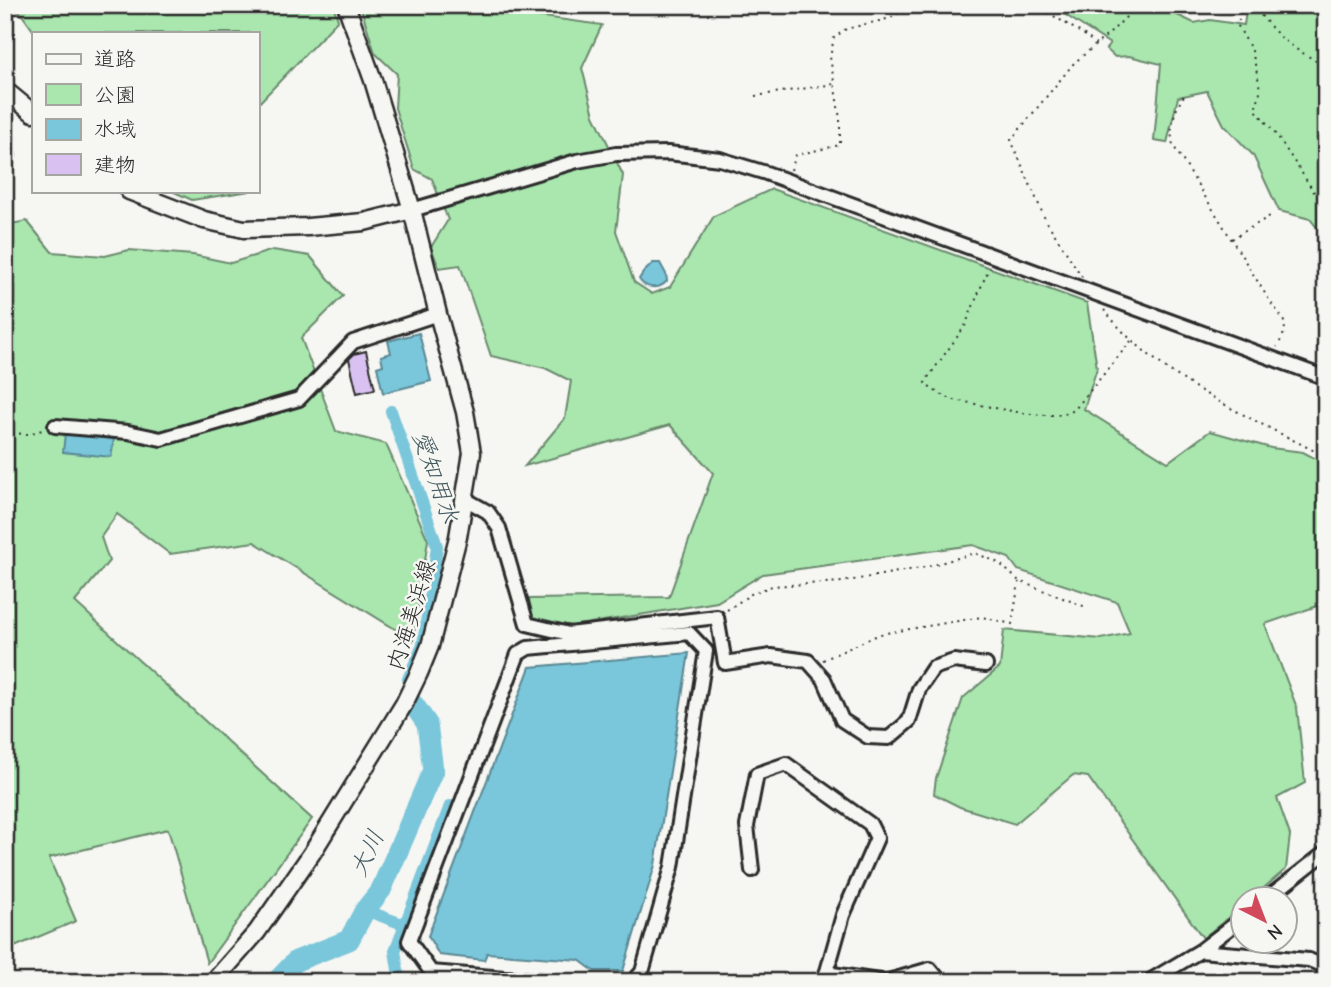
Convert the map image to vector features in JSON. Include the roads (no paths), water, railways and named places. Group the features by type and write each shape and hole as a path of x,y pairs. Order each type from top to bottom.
{"main road":[{"name":"内海美浜線","path":"213,982 246,946 304,864 404,704 430,646 458,537 472,453 465,412 412,210 373,80 346,5"},
{"path":"5,89 32,112"},
{"path":"132,192 204,220 244,229 364,222 412,210"}],"street":[{"path":"412,210 577,161 616,154 668,153 720,159 1084,288 1326,378"},
{"path":"55,426 128,432 160,439 299,399 353,342 438,314"},
{"path":"465,499 488,512 499,528 527,624 528,648"},
{"path":"527,624 569,634 717,617 725,663 771,656 808,661 824,679 842,720 868,737 889,738 909,721 919,689 933,668 954,662 986,665"},
{"path":"557,982 431,972 409,941 518,654 528,648 689,633 706,651 672,867 642,972 633,982"},
{"path":"752,870 747,826 757,774 786,764 870,824 877,838 843,915 825,977 885,982 930,969 941,982"},
{"path":"1283,886 1326,852"},
{"path":"1148,982 1200,951 1230,927"},
{"path":"1200,951 1309,960 1326,967"}],"water":[{"path":"5,136 13,139 16,156 5,176"},
{"path":"653,263 660,263 667,281 656,287 645,285 639,279"},
{"path":"419,333 431,381 383,393 377,367 383,365 381,356 391,353 388,341"},
{"path":"65,433 114,439 111,457 63,452"},
{"path":"689,653 655,865 623,971 594,971 579,960 487,953 484,960 439,955 428,936 530,667"}],"waterway":[{"name":"愛知用水","path":"391,411 437,546 423,644 408,679"},
{"name":"大川","path":"276,982 296,961 349,940 365,910 381,890 433,770 427,724 414,705"},
{"name":"愛知用水","path":"400,982 395,951 450,806"},
{"name":"愛知用水","path":"365,910 405,925"}]}
